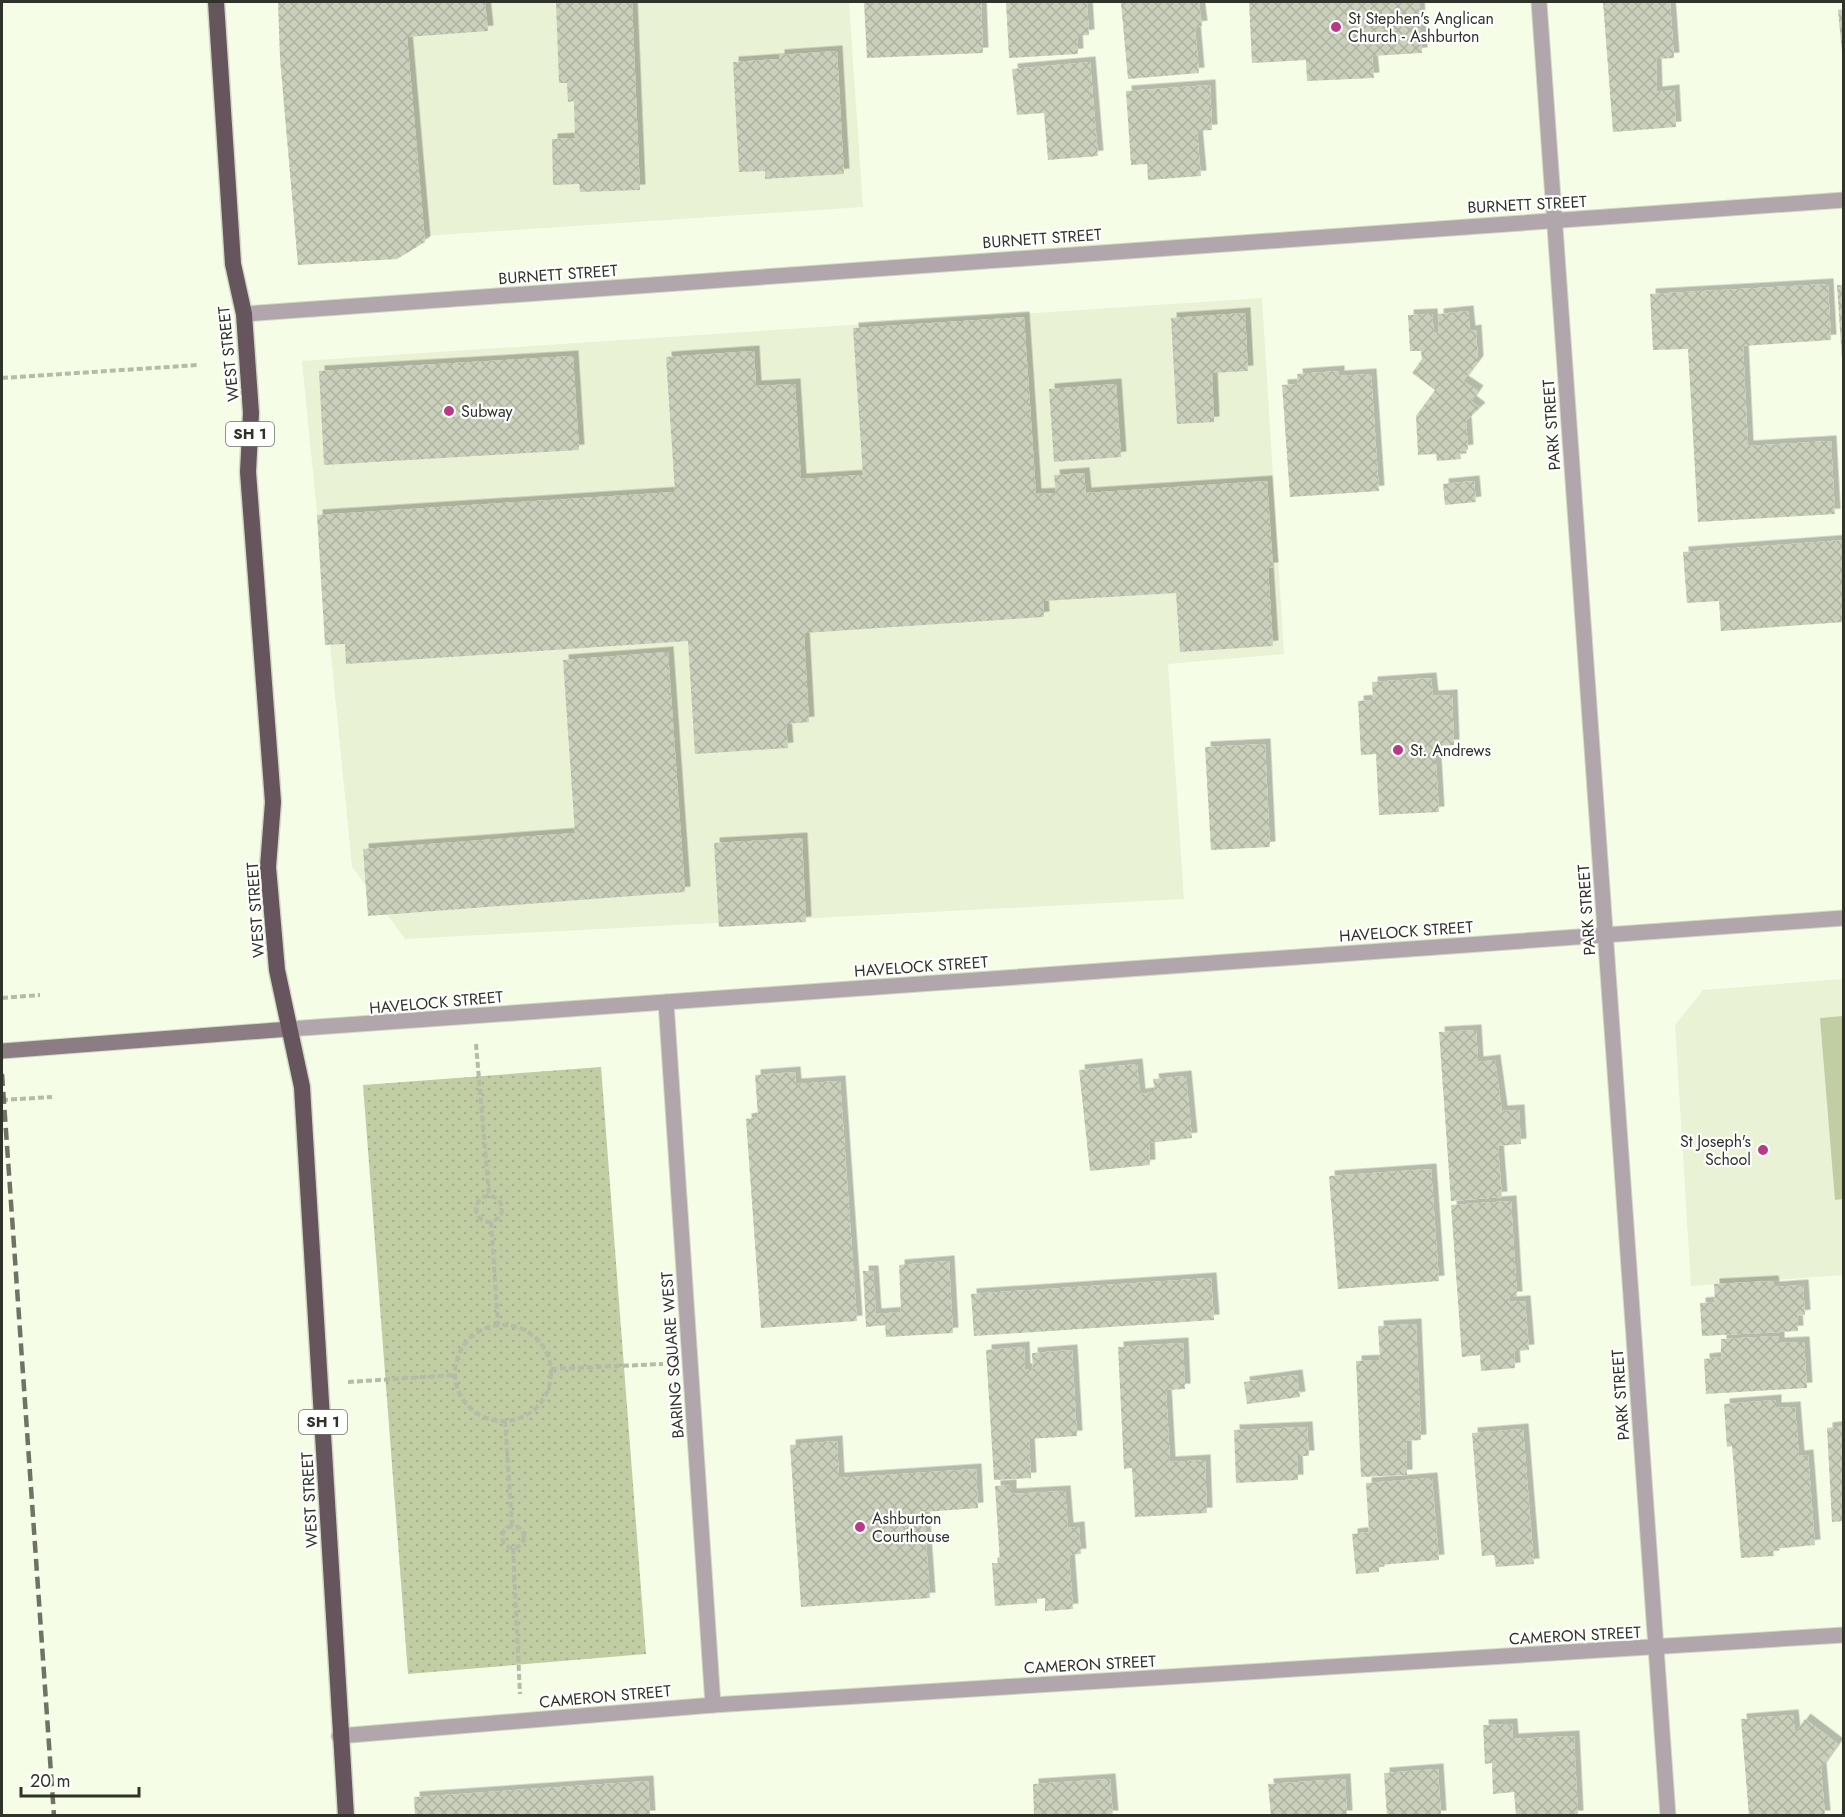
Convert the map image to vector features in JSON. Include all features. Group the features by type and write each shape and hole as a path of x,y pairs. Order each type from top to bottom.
{"highway":[{"name":"WEST STREET","path":"216,2 233,264 244,314 251,413 248,472 273,802 268,867 277,970 302,1086 321,1384 339,1736 346,1815"}],"main road":[{"name":"HAVELOCK STREET","path":"2,1051 289,1029"}],"street":[{"name":"PARK STREET","path":"1539,2 1668,1815"},
{"name":"BURNETT STREET","path":"244,314 1844,200"},
{"name":"HAVELOCK STREET","path":"289,1029 1844,918"},
{"name":"BARING SQUARE WEST","path":"666,1002 713,1705"},
{"name":"CAMERON STREET","path":"339,1736 713,1705 1844,1635"}],"path":[{"path":"2,378 198,365"},
{"path":"2,998 40,995"},
{"path":"474,1017 489,1196"},
{"path":"2,1100 52,1097"},
{"path":"489,1196 497,1199 502,1210 499,1218 491,1222 480,1218 477,1210 481,1198 489,1196"},
{"path":"491,1222 498,1325"},
{"path":"498,1325 513,1326 528,1331 548,1354 551,1369 550,1385 544,1399 533,1410 519,1418 505,1421 476,1413 465,1403 458,1390 455,1375 456,1361 462,1348 484,1329 498,1325"},
{"path":"551,1369 691,1363"},
{"path":"321,1384 455,1375"},
{"path":"505,1421 512,1526"},
{"path":"512,1526 518,1528 523,1537 520,1546 513,1548 506,1546 502,1540 502,1533 512,1526"},
{"path":"513,1548 522,1720"}],"shaded area":[{"path":"284,2 849,2 863,207 303,244"},
{"path":"1262,298 1284,654 1168,664 1184,899 405,939 352,867 302,361"},
{"name":"St Joseph's School","path":"1843,979 1843,1275 1691,1286 1675,1025 1703,990"},
{"path":"1843,1016 1844,1199 1835,1200 1820,1018"},
{"path":"601,1067 646,1654 408,1674 363,1085"}],"building":[{"path":"278,2 485,2 488,31 407,37 425,242 397,259 298,265 280,59"},
{"path":"556,2 632,2 640,190 580,192 579,184 553,185 552,139 575,138 574,101 568,102 567,83 559,83"},
{"path":"864,2 981,2 983,53 867,58"},
{"path":"1006,2 1087,2 1089,35 1077,36 1078,54 1009,58"},
{"path":"1199,2 1202,26 1195,27 1199,73 1128,79 1121,3"},
{"name":"St Stephen's Anglican Church - Ashburton","path":"1249,2 1419,2 1422,53 1372,56 1374,78 1307,81 1306,60 1252,63"},
{"path":"1603,2 1670,2 1674,58 1656,59 1657,92 1674,90 1676,127 1613,132"},
{"path":"1844,9 1844,53 1842,53 1838,10"},
{"path":"837,51 844,174 765,179 765,171 739,172 733,62 779,59 779,55"},
{"path":"1090,62 1098,156 1048,160 1044,113 1017,115 1012,69"},
{"path":"1210,85 1212,130 1197,131 1201,176 1148,180 1147,164 1131,165 1126,91"},
{"path":"1828,284 1831,340 1743,346 1748,446 1831,441 1835,514 1698,522 1688,349 1653,350 1650,294"},
{"path":"1837,285 1844,285 1844,360 1842,360"},
{"path":"1468,311 1470,331 1476,330 1478,361 1463,381 1478,391 1471,401 1480,408 1466,421 1468,450 1460,451 1461,459 1437,461 1436,454 1418,455 1416,416 1435,390 1412,373 1422,359 1421,351 1410,351 1408,315 1432,314 1434,333 1439,332 1438,314"},
{"path":"1245,313 1248,371 1212,373 1214,422 1177,424 1171,318"},
{"path":"1024,317 1036,494 1056,493 1054,475 1084,473 1086,493 1267,481 1273,568 1268,568 1273,646 1180,652 1176,593 1043,601 1044,617 804,633 809,722 786,724 788,748 695,754 688,641 346,664 345,644 325,645 317,515 675,492 666,357 754,351 756,386 795,384 801,479 863,475 853,328"},
{"name":"Subway","path":"573,356 579,450 324,465 319,371"},
{"path":"1339,371 1339,376 1371,374 1379,491 1290,497 1282,385 1298,384 1297,374"},
{"path":"1116,384 1121,457 1054,462 1049,389"},
{"path":"1474,481 1476,502 1445,505 1443,484"},
{"path":"1844,540 1844,622 1721,631 1719,601 1687,603 1683,552"},
{"path":"668,652 685,892 368,916 363,849 575,833 563,660"},
{"name":"St. Andrews","path":"1431,678 1433,696 1452,695 1454,745 1435,746 1439,812 1379,815 1376,754 1361,755 1358,701 1373,700 1372,682"},
{"path":"1265,744 1270,847 1211,850 1205,747"},
{"path":"802,838 806,922 719,927 714,843"},
{"path":"1476,1030 1478,1062 1495,1060 1502,1111 1519,1110 1521,1144 1498,1146 1502,1197 1451,1201 1439,1032"},
{"path":"1137,1064 1140,1094 1155,1092 1153,1079 1186,1076 1192,1138 1149,1143 1150,1165 1090,1171 1079,1070"},
{"path":"795,1072 796,1084 840,1081 857,1321 761,1328 746,1119 758,1117 755,1075"},
{"path":"1431,1169 1439,1281 1338,1289 1329,1176"},
{"path":"1511,1201 1517,1297 1509,1297 1510,1302 1525,1301 1529,1350 1514,1351 1515,1368 1481,1371 1480,1355 1462,1357 1451,1205"},
{"path":"949,1261 953,1333 886,1337 885,1325 866,1327 863,1271 873,1271 876,1314 901,1312 899,1265"},
{"path":"1211,1278 1214,1320 974,1336 971,1294"},
{"path":"1773,1281 1774,1287 1803,1285 1805,1315 1797,1316 1798,1331 1702,1336 1700,1303 1715,1302 1714,1284"},
{"path":"1416,1324 1421,1440 1406,1441 1407,1475 1361,1477 1356,1361 1380,1360 1378,1326"},
{"path":"1779,1336 1779,1343 1804,1342 1807,1388 1706,1394 1704,1359 1721,1357 1721,1339"},
{"path":"1183,1343 1185,1389 1166,1390 1170,1462 1205,1460 1207,1513 1135,1517 1132,1468 1124,1469 1118,1347"},
{"path":"1024,1347 1025,1369 1033,1369 1032,1353 1072,1350 1077,1436 1029,1439 1031,1478 994,1480 986,1350"},
{"path":"1297,1375 1300,1397 1247,1404 1244,1382"},
{"path":"1776,1400 1776,1408 1795,1407 1799,1456 1808,1455 1815,1545 1773,1549 1774,1556 1741,1558 1732,1446 1727,1447 1724,1404"},
{"path":"1844,1426 1844,1521 1832,1522 1827,1428"},
{"path":"1307,1427 1309,1456 1297,1456 1298,1480 1236,1483 1234,1430"},
{"path":"1523,1429 1534,1564 1496,1567 1494,1555 1482,1556 1472,1433"},
{"name":"Ashburton Courthouse","path":"837,1441 839,1478 976,1469 978,1508 924,1512 930,1598 801,1607 790,1445"},
{"path":"1432,1478 1439,1560 1379,1565 1379,1572 1356,1574 1352,1534 1369,1532 1366,1483"},
{"path":"1011,1485 1011,1494 1065,1491 1068,1528 1079,1527 1081,1554 1069,1555 1073,1609 1045,1611 1045,1598 1037,1599 1037,1603 995,1606 992,1563 1000,1563 995,1486"},
{"path":"1793,1715 1795,1733 1805,1719 1838,1744 1821,1768 1825,1816 1749,1816 1741,1719"},
{"path":"1512,1724 1513,1739 1574,1736 1578,1816 1516,1816 1514,1792 1493,1794 1492,1763 1485,1764 1483,1725"},
{"path":"1438,1769 1441,1816 1387,1816 1384,1773"},
{"path":"1110,1779 1113,1816 1034,1816 1033,1784"},
{"path":"1345,1779 1347,1816 1271,1816 1268,1784"},
{"path":"648,1781 650,1816 415,1816 414,1797"}],"railway":[{"path":"2,1074 54,1816"}],"place":[{"name":"St Stephen's Anglican Church - Ashburton","path":"1336,27"},
{"name":"Subway","path":"449,411"},
{"name":"St. Andrews","path":"1398,750"},
{"name":"St Joseph's School","path":"1763,1150"},
{"name":"Ashburton Courthouse","path":"860,1527"}]}
